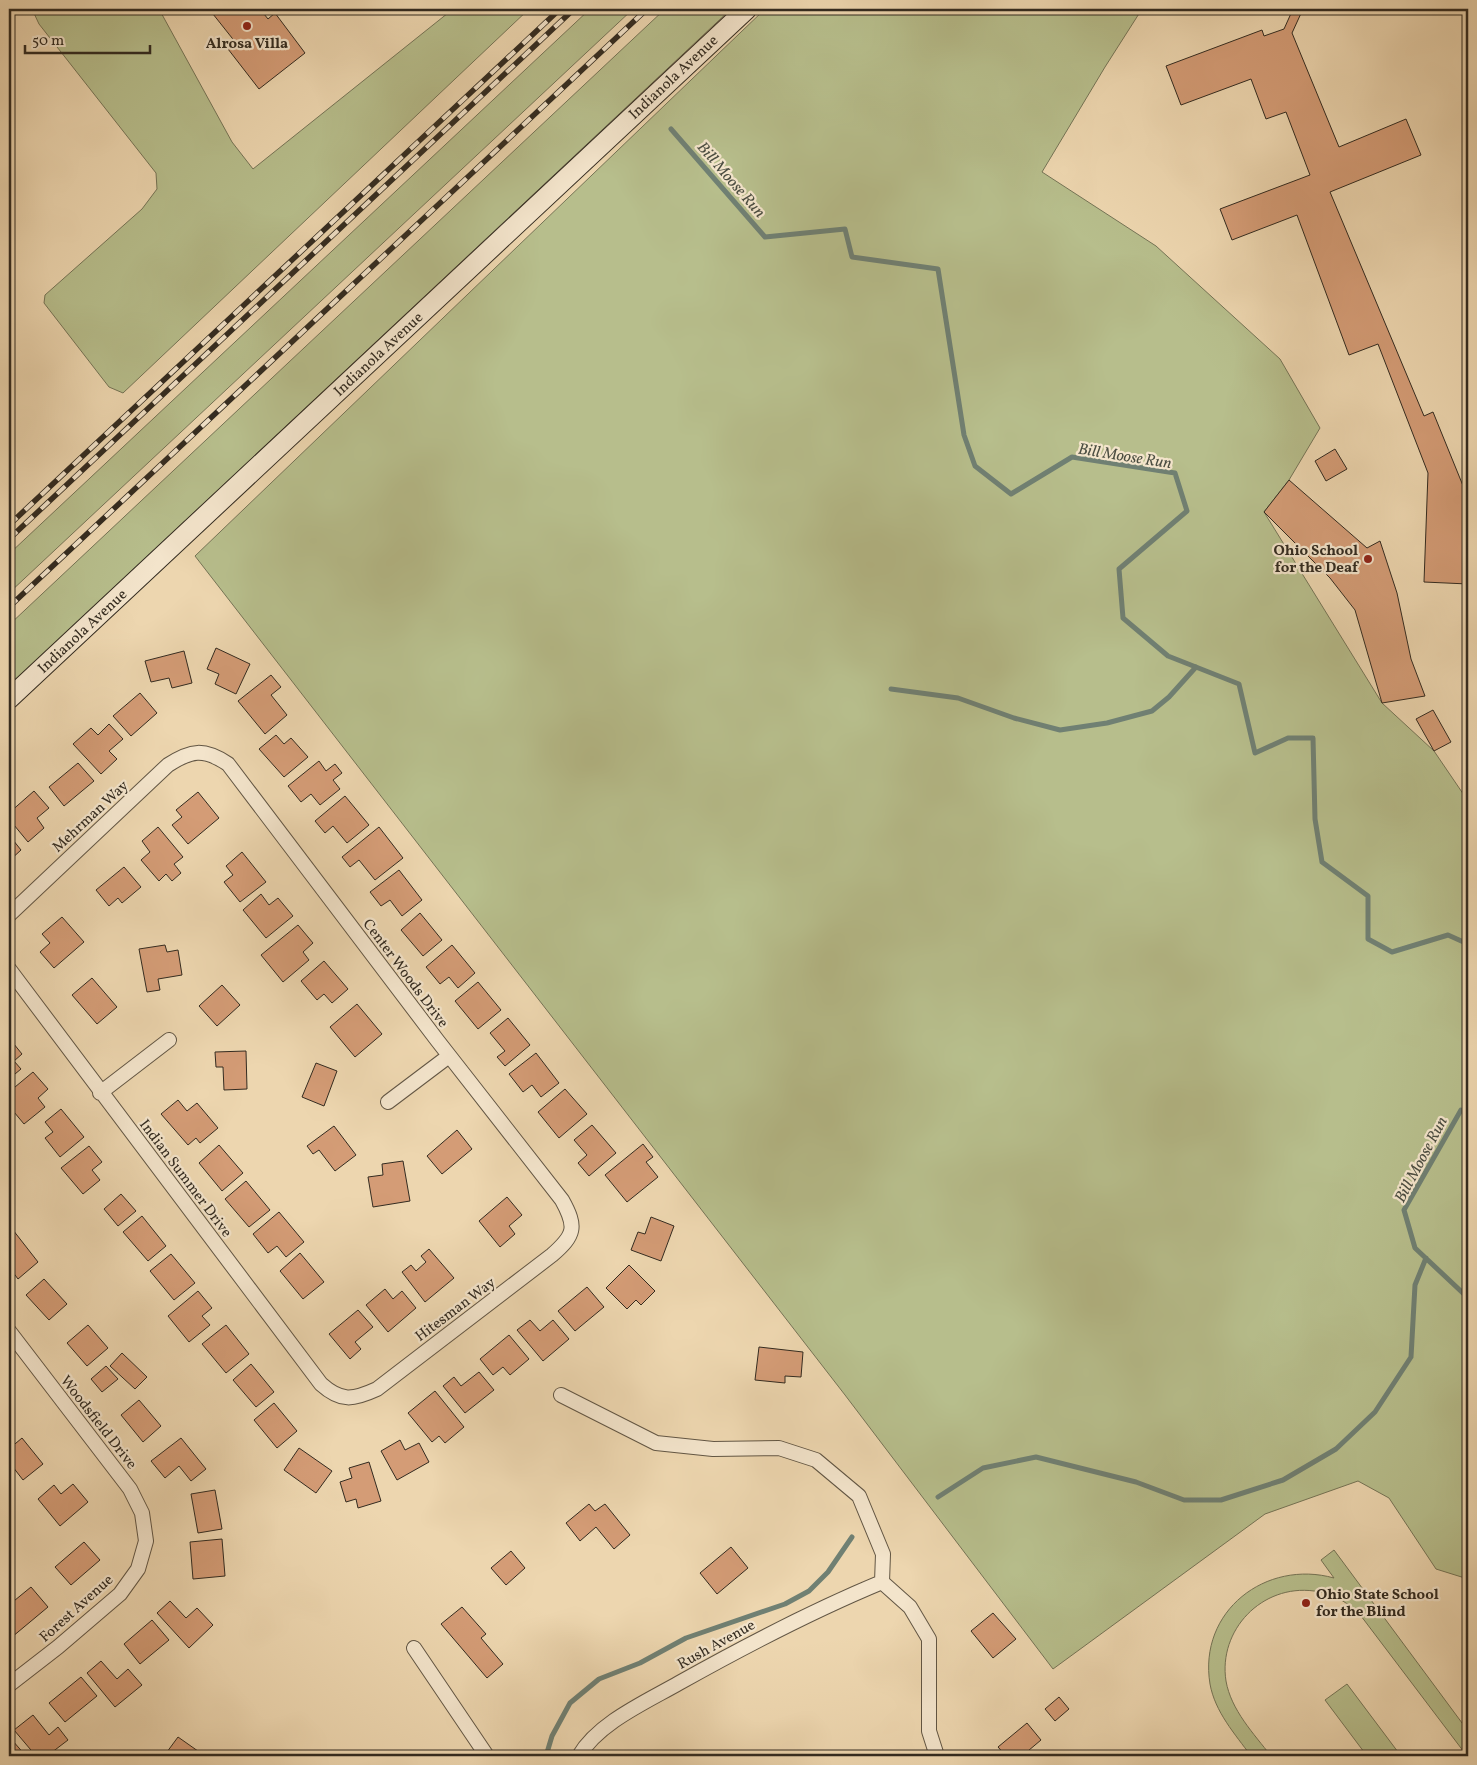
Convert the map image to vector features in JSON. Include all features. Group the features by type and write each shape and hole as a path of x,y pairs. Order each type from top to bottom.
{"main road":[{"name":"Indianola Avenue","path":"9,699 746,9"}],"street":[{"name":"Mehrman Way","path":"9,915 168,765 183,755 200,752"},
{"name":"Center Woods Drive","path":"200,752 215,755 228,764 449,1056 562,1200 569,1213 573,1228"},
{"name":"Indian Summer Drive","path":"9,969 321,1384 331,1393 345,1398"},
{"path":"100,1092 169,1040"},
{"path":"388,1102 449,1056"},
{"name":"Hitesman Way","path":"345,1398 362,1396 377,1389 552,1255 565,1244 573,1228"},
{"name":"Woodsfield Drive","path":"9,1331 130,1488 142,1513 146,1541"},
{"path":"561,1395 656,1443 713,1449 779,1448 816,1460 859,1496 884,1554 882,1582 910,1607 929,1639 928,1731 937,1756"},
{"name":"Forest Avenue","path":"9,1685 58,1647 120,1594 138,1569 146,1541"},
{"name":"Rush Avenue","path":"579,1756 586,1744 620,1716 778,1629 882,1582"},
{"path":"414,1648 487,1756"}],"green space":[{"path":"32,9 159,9 232,142 253,169 453,9 529,9 123,393 109,387 44,303 45,295 142,209 157,189 156,173 39,24"},
{"path":"590,9 633,9 9,593 9,554"},
{"path":"665,9 731,9 9,686 9,625"},
{"path":"765,9 1142,9 1042,172 1156,246 1280,359 1320,428 1289,480 1264,512 1382,703 1434,751 1468,801 1468,1579 1436,1569 1389,1498 1358,1481 1265,1514 1053,1669 845,1395 195,556"},
{"path":"1334,1550 1468,1731 1468,1756 1358,1612 1338,1598 1314,1591 1295,1591 1277,1595 1261,1603 1248,1614 1237,1628 1229,1644 1225,1662 1226,1681 1229,1692 1238,1712 1271,1756 1251,1756 1226,1722 1216,1704 1210,1684 1209,1658 1215,1634 1226,1613 1242,1596 1262,1584 1284,1576 1309,1574 1334,1578 1321,1560"},
{"path":"1347,1684 1401,1756 1367,1756 1325,1700"}],"building":[{"path":"209,9 260,9 268,19 275,13 305,53 259,89 228,49 236,43"},
{"path":"1293,9 1303,9 1292,33 1339,147 1406,119 1421,155 1330,192 1424,416 1433,412 1468,498 1468,584 1424,582 1428,473 1378,344 1349,355 1297,215 1232,240 1220,209 1310,175 1286,112 1266,119 1251,79 1181,105 1166,66 1262,30 1264,36 1284,29"},
{"path":"1335,449 1347,469 1326,481 1315,461"},
{"path":"1289,480 1367,548 1380,541 1397,593 1411,659 1425,696 1382,703 1355,610 1330,578 1264,512"},
{"path":"216,648 250,664 236,694 215,684 219,674 207,669"},
{"path":"184,651 192,683 172,688 169,678 151,682 145,661"},
{"path":"271,675 281,687 271,695 287,715 265,734 238,701"},
{"path":"140,693 157,713 131,736 113,716"},
{"path":"1433,710 1451,742 1434,751 1416,719"},
{"path":"109,724 123,739 109,751 117,759 101,774 73,744 91,728 98,735"},
{"path":"276,735 284,744 291,738 308,757 284,777 259,749"},
{"path":"319,761 326,771 335,764 342,773 333,780 340,789 320,805 311,794 301,802 288,786"},
{"path":"78,763 94,781 64,806 49,787"},
{"path":"34,791 49,808 37,818 44,828 28,842 9,819 9,813"},
{"path":"198,792 219,818 188,844 172,825 182,817 176,810"},
{"path":"345,796 369,825 347,843 333,826 325,833 315,821"},
{"path":"158,827 183,857 174,864 181,873 172,881 166,874 159,881 141,860 150,852 142,841"},
{"path":"379,827 403,858 375,880 359,860 350,867 342,857"},
{"path":"9,835 21,850 9,861"},
{"path":"242,852 266,882 240,902 224,882 233,875 226,866"},
{"path":"124,867 141,887 122,903 118,898 109,906 96,890"},
{"path":"399,870 422,900 402,916 390,900 381,906 370,892"},
{"path":"261,894 269,905 278,898 293,916 266,938 243,910"},
{"path":"420,913 442,940 423,956 401,930"},
{"path":"62,917 84,942 54,968 40,952 50,943 42,934"},
{"path":"298,925 313,943 303,952 309,960 283,982 261,955"},
{"path":"165,945 167,952 178,950 182,975 158,979 160,990 147,992 139,949"},
{"path":"452,945 475,973 458,988 449,977 440,984 426,967"},
{"path":"324,961 348,989 332,1003 324,994 317,1000 301,981"},
{"path":"92,978 117,1007 97,1024 72,995"},
{"path":"478,982 501,1010 478,1029 455,1001"},
{"path":"222,985 240,1005 217,1026 199,1006"},
{"path":"357,1004 382,1034 355,1057 330,1027"},
{"path":"508,1018 530,1045 505,1066 497,1057 505,1051 490,1033"},
{"path":"9,1038 22,1054 14,1061 21,1069 9,1079"},
{"path":"246,1051 247,1089 224,1090 223,1067 216,1067 215,1052"},
{"path":"536,1053 559,1083 541,1097 532,1085 523,1092 509,1074"},
{"path":"316,1063 337,1071 324,1106 302,1097"},
{"path":"33,1072 48,1089 38,1098 45,1107 24,1124 9,1106 9,1092"},
{"path":"565,1089 587,1114 559,1138 538,1112"},
{"path":"178,1100 187,1111 197,1103 218,1128 200,1143 196,1138 188,1145 161,1114"},
{"path":"61,1109 84,1137 60,1157 45,1138 53,1132 45,1122"},
{"path":"592,1125 616,1153 589,1176 578,1163 587,1155 574,1140"},
{"path":"334,1126 356,1155 335,1171 319,1150 313,1154 307,1146"},
{"path":"457,1130 472,1149 442,1174 427,1156"},
{"path":"643,1144 653,1157 646,1162 658,1177 627,1202 605,1175"},
{"path":"219,1145 243,1173 222,1191 199,1163"},
{"path":"89,1146 102,1162 92,1170 100,1180 83,1194 61,1168"},
{"path":"403,1161 410,1201 373,1207 368,1177 383,1175 382,1164"},
{"path":"246,1181 270,1210 249,1227 225,1199"},
{"path":"121,1194 136,1211 118,1226 104,1209"},
{"path":"507,1197 522,1215 509,1226 515,1234 500,1247 479,1221"},
{"path":"279,1212 304,1242 286,1257 277,1246 268,1253 253,1234"},
{"path":"142,1216 166,1246 148,1261 123,1232"},
{"path":"651,1217 674,1226 661,1261 631,1250 638,1232 645,1234"},
{"path":"13,1230 38,1262 18,1279 9,1267 9,1234"},
{"path":"429,1249 454,1278 425,1302 402,1272 411,1265 416,1271 426,1262 421,1256"},
{"path":"300,1253 324,1282 303,1299 280,1271"},
{"path":"171,1254 195,1283 174,1300 150,1271"},
{"path":"629,1265 655,1291 641,1305 636,1300 627,1309 606,1288"},
{"path":"44,1279 67,1304 49,1320 26,1295"},
{"path":"587,1287 604,1307 575,1331 558,1311"},
{"path":"385,1289 393,1299 402,1291 416,1308 388,1332 366,1305"},
{"path":"198,1291 212,1308 202,1316 210,1325 189,1342 168,1316"},
{"path":"358,1310 373,1327 355,1342 361,1349 350,1359 329,1334"},
{"path":"530,1320 540,1331 553,1320 569,1339 543,1361 517,1330"},
{"path":"88,1325 108,1348 87,1366 67,1343"},
{"path":"226,1325 249,1354 226,1373 202,1344"},
{"path":"509,1335 529,1359 510,1375 503,1367 493,1375 480,1359"},
{"path":"759,1347 803,1352 801,1377 785,1376 785,1383 755,1380"},
{"path":"122,1353 147,1377 135,1389 110,1366"},
{"path":"251,1364 274,1392 256,1407 233,1380"},
{"path":"106,1366 118,1379 102,1392 91,1379"},
{"path":"479,1372 494,1390 465,1413 443,1386 454,1377 461,1386"},
{"path":"435,1391 464,1427 445,1443 439,1436 432,1442 408,1413"},
{"path":"139,1400 161,1426 143,1442 121,1415"},
{"path":"274,1403 297,1431 277,1448 254,1420"},
{"path":"22,1438 43,1464 23,1480 9,1462 9,1449"},
{"path":"181,1438 206,1469 191,1481 179,1466 165,1478 151,1461"},
{"path":"400,1440 405,1450 419,1443 429,1462 397,1480 381,1451"},
{"path":"299,1448 332,1471 316,1493 284,1470"},
{"path":"369,1462 381,1501 358,1508 356,1499 346,1502 340,1482 352,1478 349,1468"},
{"path":"73,1484 88,1502 60,1526 38,1499 54,1485 61,1494"},
{"path":"215,1490 222,1529 198,1533 191,1494"},
{"path":"589,1504 595,1511 605,1504 630,1535 614,1549 596,1527 580,1541 566,1523"},
{"path":"222,1539 225,1576 193,1579 190,1542"},
{"path":"84,1542 100,1560 71,1585 55,1567"},
{"path":"731,1547 748,1568 717,1594 700,1573"},
{"path":"511,1551 525,1568 506,1585 491,1568"},
{"path":"31,1587 48,1607 12,1637 9,1633 9,1605"},
{"path":"170,1601 186,1618 197,1608 213,1625 189,1648 157,1613"},
{"path":"462,1607 486,1634 481,1638 503,1664 487,1678 441,1624"},
{"path":"993,1613 1016,1639 993,1658 971,1631"},
{"path":"152,1620 169,1640 140,1664 124,1644"},
{"path":"101,1661 117,1679 128,1669 142,1685 115,1707 87,1673"},
{"path":"81,1677 97,1696 65,1722 49,1703"},
{"path":"1059,1697 1069,1709 1055,1721 1045,1709"},
{"path":"33,1715 49,1735 58,1727 68,1740 47,1756 36,1756 14,1730"},
{"path":"1027,1723 1041,1740 1022,1756 1006,1756 998,1747"},
{"path":"178,1737 205,1756 164,1756"},
{"path":"12,1740 26,1756 9,1756 9,1742"}],"waterway":[{"name":"Bill Moose Run","path":"671,129 765,237 845,229 852,257 938,269 964,435 975,466 1011,494 1072,457 1175,473 1187,511 1119,569 1123,618 1168,656 1239,684 1255,753 1288,738 1313,738 1315,819 1322,862 1368,896 1368,939 1392,952 1448,935 1468,944"},
{"path":"891,689 958,698 1014,718 1060,730 1107,723 1152,711 1169,697 1196,667"},
{"name":"Bill Moose Run","path":"1468,1113 1461,1110 1404,1210 1415,1248 1465,1295 1468,1294"},
{"path":"938,1497 983,1468 1036,1457 1136,1482 1184,1500 1221,1500 1283,1480 1336,1449 1375,1412 1411,1357 1415,1285 1426,1258"},
{"path":"546,1756 552,1736 570,1703 599,1679 640,1663 686,1638 785,1604 809,1591 828,1572 852,1537"}],"railway":[{"path":"9,525 560,9"},
{"path":"9,539 574,9"},
{"path":"9,607 647,9"}],"place":[{"name":"Alrosa Villa","path":"247,26"},
{"name":"Ohio School for the Deaf","path":"1368,559"},
{"name":"Ohio State School for the Blind","path":"1306,1603"}]}
